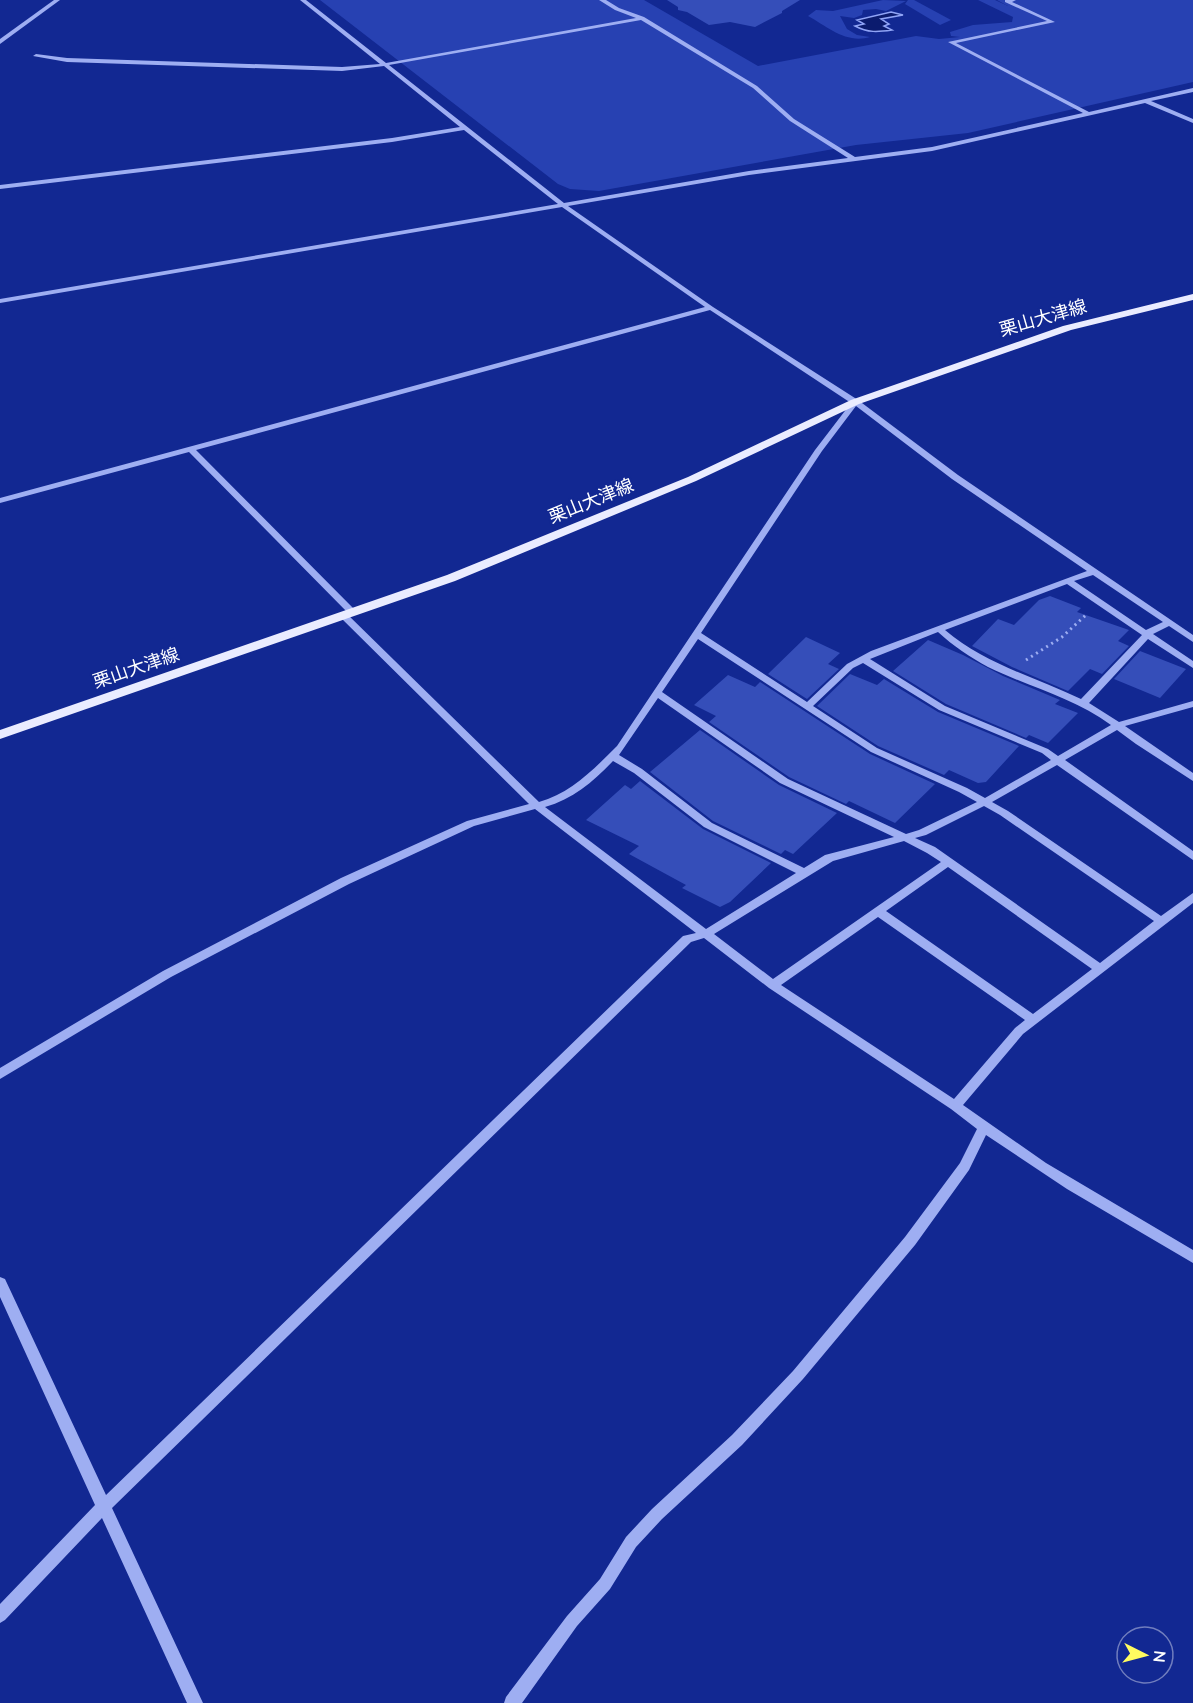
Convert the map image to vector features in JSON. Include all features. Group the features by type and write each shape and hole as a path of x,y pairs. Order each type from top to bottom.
{"main road":[{"name":"栗山大津線","path":"0,735 451,578 692,479 855,402 1067,328 1193,297"}],"street":[{"path":"0,42 57,0"},
{"path":"303,0 563,205 711,308 855,402 955,477 1193,639"},
{"path":"602,0 617,9 642,18 755,87 792,120 853,159"},
{"path":"1008,0 1052,22 951,42 1089,114"},
{"path":"36,56 67,60 342,69 383,64 642,18"},
{"path":"0,301 749,173 932,149 1193,90"},
{"path":"1145,101 1193,121"},
{"path":"0,187 392,140 464,128"},
{"path":"0,501 711,308"},
{"path":"0,1074 167,974 345,881 471,823 566,796 587,781 612,756 657,693 698,635 819,450 855,402"},
{"path":"191,450 536,805 773,985 1084,1194 1193,1257"},
{"path":"808,706 850,666 874,652 1094,571"},
{"path":"1068,581 1193,665"},
{"path":"1083,703 1148,634 1169,622"},
{"path":"939,628 950,639 996,668 1083,703 1119,725 1193,778"},
{"path":"698,635 874,750 1004,813 1161,921"},
{"path":"863,659 942,708 1045,751 1193,856"},
{"path":"657,693 784,781 931,850 1100,969"},
{"path":"0,1615 104,1507 687,939 706,934 829,858 922,833 985,802 1119,725 1190,708"},
{"path":"612,756 638,771 708,825 805,873"},
{"path":"773,985 948,862"},
{"path":"956,1106 1019,1031 1193,897"},
{"path":"878,911 1034,1020"},
{"path":"512,1703 572,1621 605,1584 631,1542 665,1506 737,1440 768,1408 910,1241 965,1166 984,1127"},
{"path":"0,1283 195,1703"}],"path":[{"path":"1006,672 1062,638 1091,610 1095,601"}],"shaded area":[{"path":"320,0 644,0 758,66 916,36 939,39 960,37 951,36 950,32 973,25 1012,22 1013,17 978,0 995,0 1008,6 997,0 1193,0 1193,82 968,133 856,145 599,191 570,189 558,184"},
{"path":"883,0 906,1 886,11 863,10 862,15 854,18 840,16 847,29 857,35 870,37 861,39 845,36 808,16 816,10 833,11"},
{"path":"908,0 914,0 951,20 940,25 905,4"},
{"path":"891,12 903,15 881,19 889,24 884,26 892,30 873,31 855,26 864,24 857,20"}],"building":[{"path":"667,0 800,0 782,13 755,27 730,22 709,25 687,12 678,10 678,7"},
{"path":"1050,596 1081,608 1077,612 1129,630 1118,641 1129,646 1102,674 1090,669 1068,691 1012,667 972,646 998,619 1014,625 1039,600"},
{"path":"806,637 840,653 828,664 839,669 807,699 768,674"},
{"path":"928,640 1060,700 1055,704 1078,713 1048,743 1029,735 1026,738 946,704 893,671"},
{"path":"1140,651 1186,669 1160,698 1114,679"},
{"path":"850,674 877,685 884,679 938,712 1019,746 986,782 978,783 949,770 944,775 878,746 817,706"},
{"path":"728,675 755,687 760,682 870,754 935,784 895,823 849,801 846,804 789,777 709,722 716,716 694,705"},
{"path":"700,730 779,785 837,813 793,854 785,850 781,854 713,821 650,772"},
{"path":"640,781 703,829 771,863 730,902 720,907 682,888 686,885 629,854 639,846 586,820 625,785 631,789"}]}
